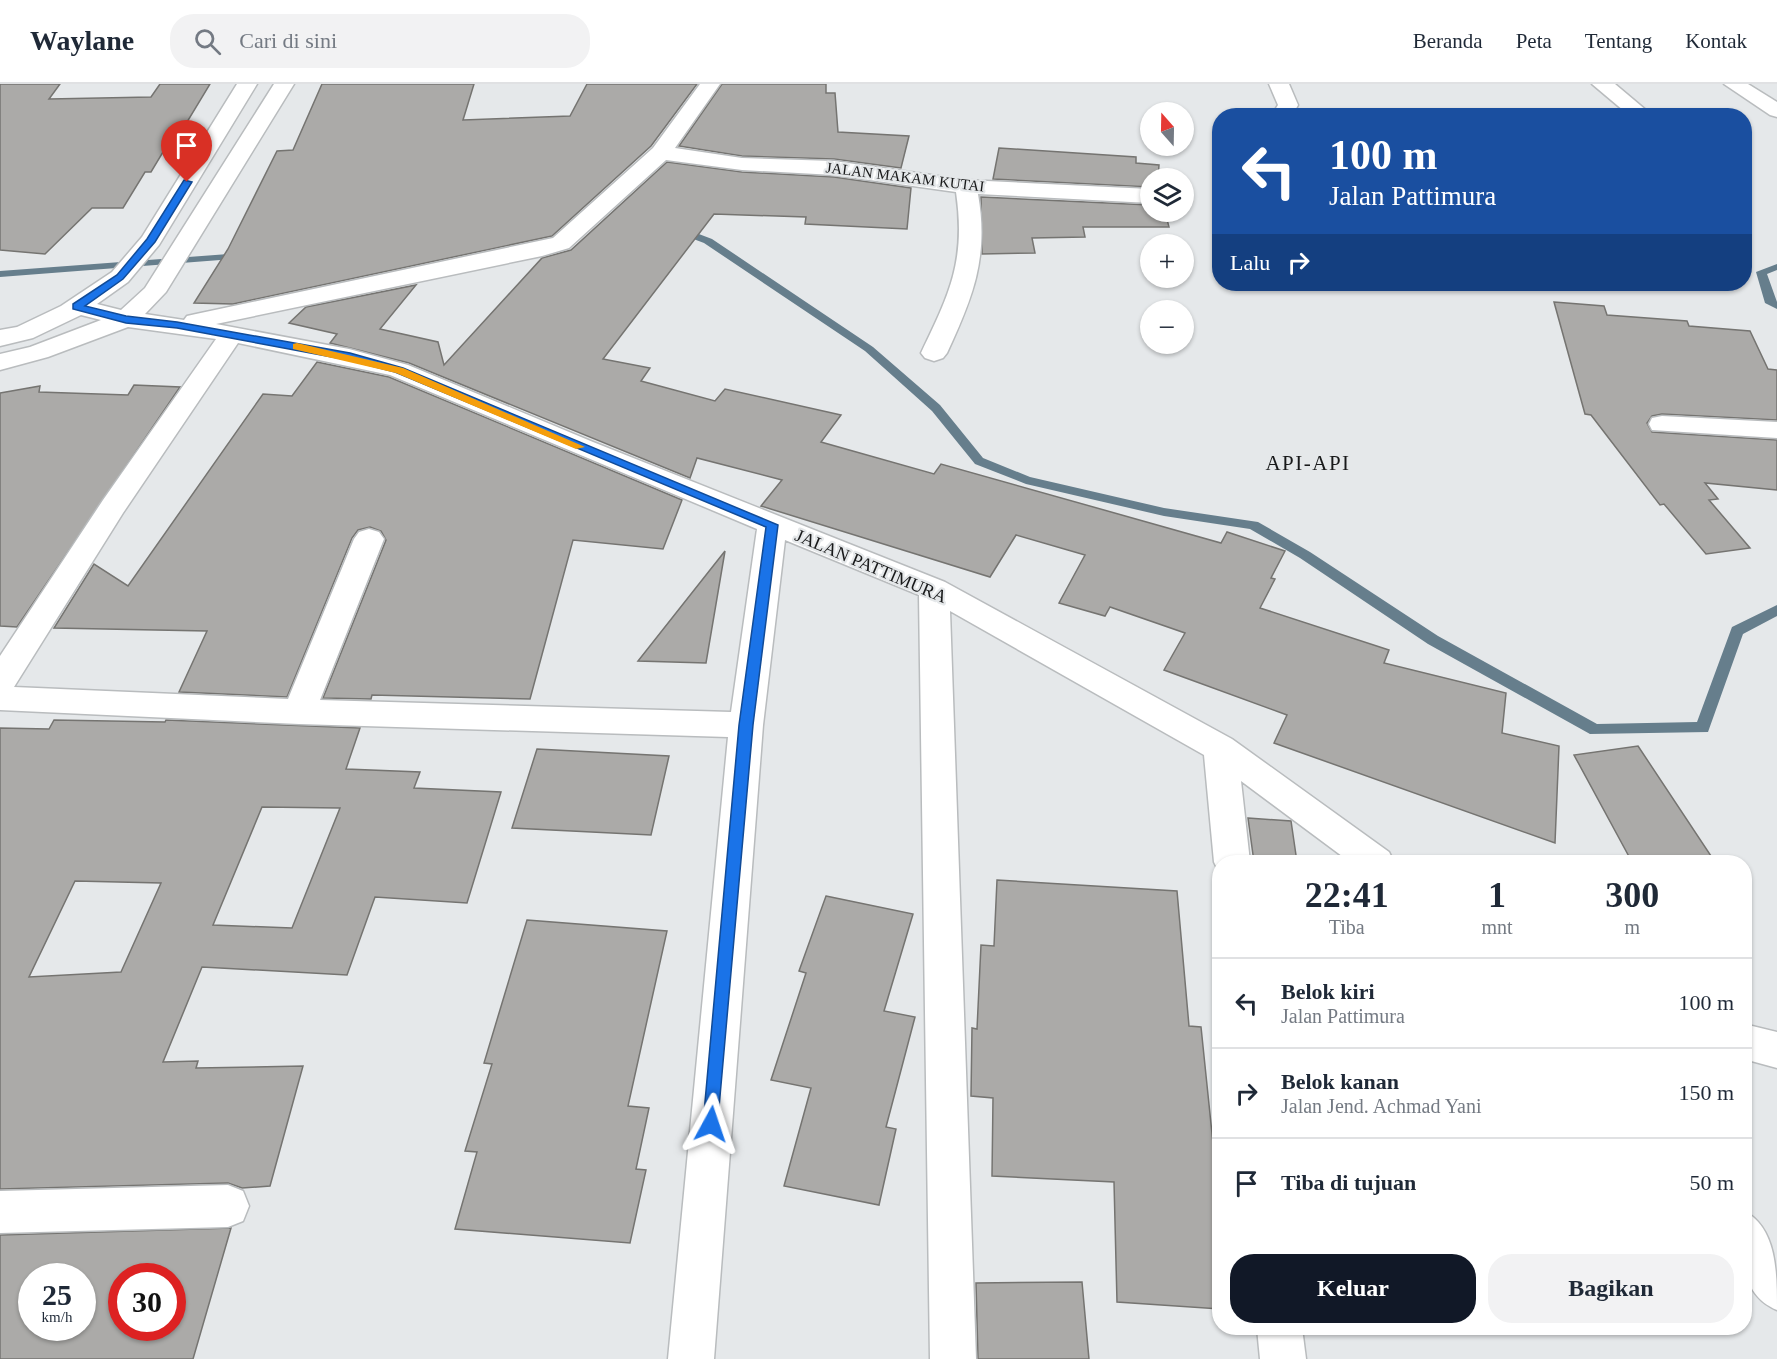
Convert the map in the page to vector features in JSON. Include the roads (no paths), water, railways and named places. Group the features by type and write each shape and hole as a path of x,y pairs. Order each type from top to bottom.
{"street":[{"path":"0,338 24,333 77,306 120,277 151,240 247,84"},
{"path":"0,362 39,352 126,320 154,292 190,239 284,84"},
{"path":"177,325 542,249 568,239 661,153 710,84"},
{"path":"1279,84 1288,105 1286,108"},
{"path":"1602,84 1633,108"},
{"path":"1734,84 1777,111"},
{"name":"JALAN MAKAM KUTAI","path":"661,153 742,164 834,168 966,187 1140,196"},
{"path":"934,353 957,305 968,270 972,237 966,187"},
{"name":"JALAN PATTIMURA","path":"77,306 126,320 232,334 350,357 399,370 934,590 1220,748 1366,855"},
{"path":"0,683 54,592 121,491 232,334"},
{"path":"1662,424 1777,430"},
{"path":"691,1359 746,725 772,525"},
{"path":"299,712 369,539"},
{"path":"934,590 953,1359"},
{"path":"0,698 299,712 746,725"},
{"path":"1220,748 1231,855"},
{"path":"1752,1043 1777,1050"},
{"path":"0,1212 228,1206"},
{"path":"1752,1246 1777,1288"},
{"path":"1281,1335 1283,1359"}],"waterway":[{"path":"679,230 708,241 869,349 936,408 979,461 1026,480 1164,512 1253,525 1305,555 1433,640 1595,730 1703,728 1737,631 1777,610"},
{"path":"0,274 242,256"},
{"path":"1777,267 1761,272 1771,303 1777,306"}],"district":[{"name":"API-API","path":"1308,463"}]}
